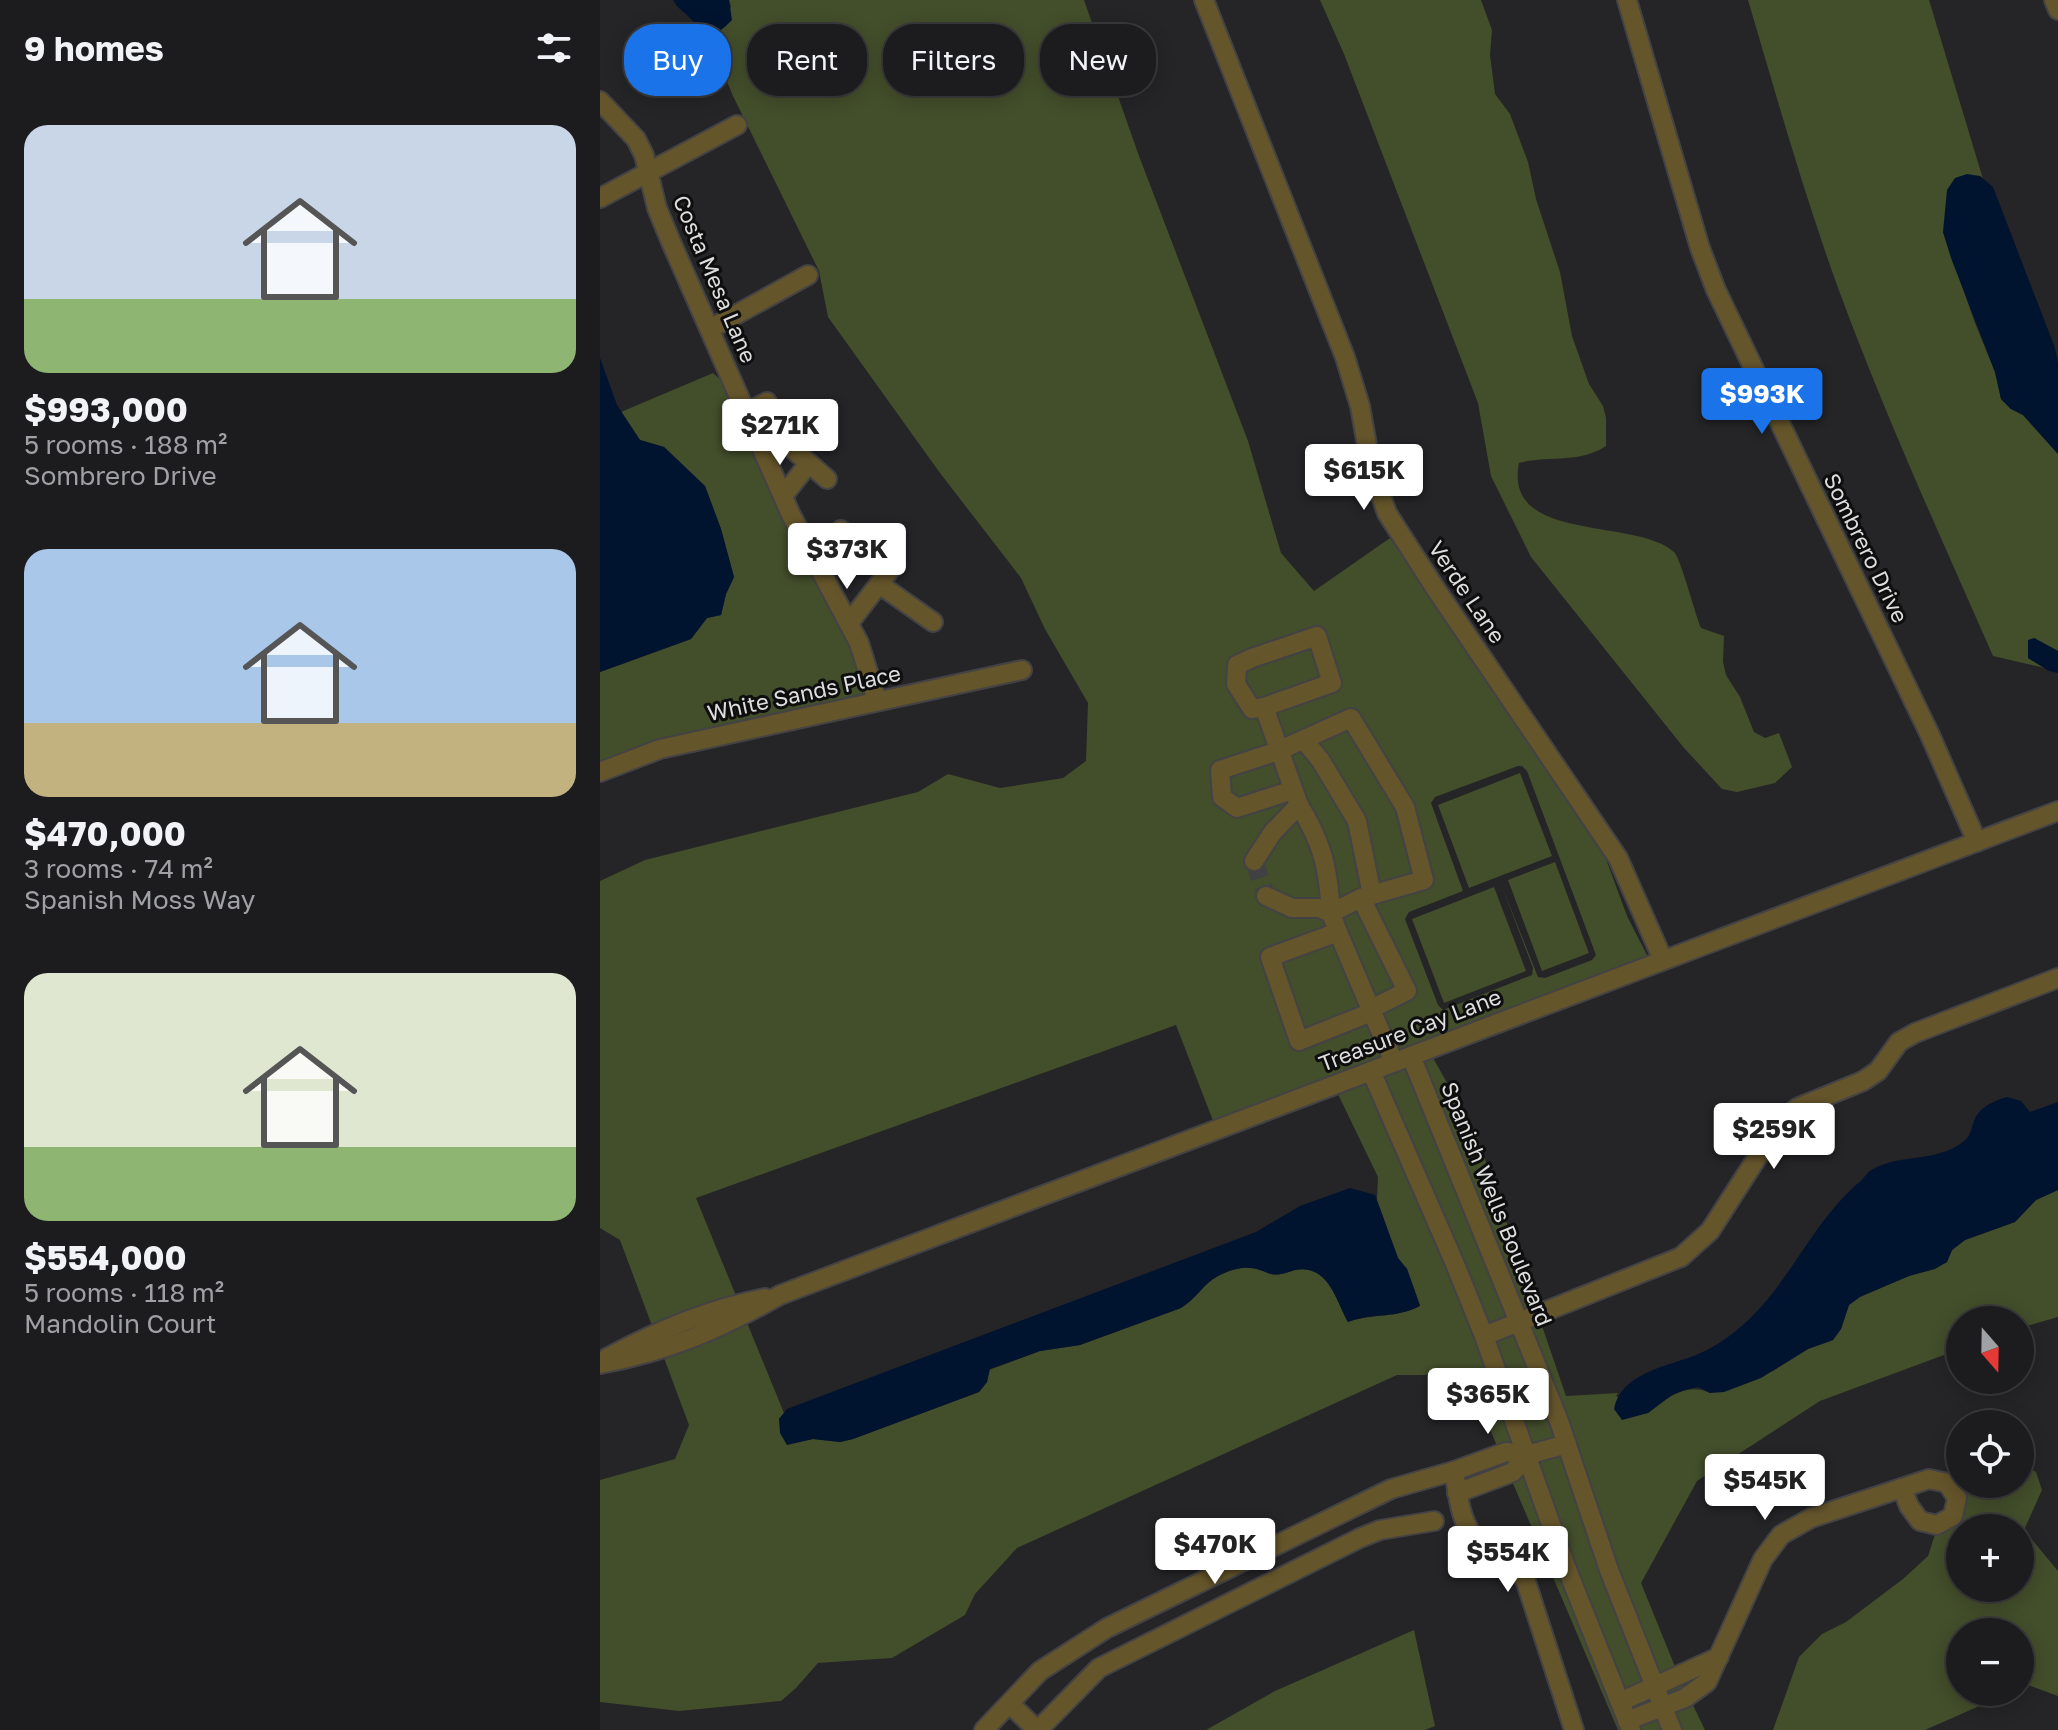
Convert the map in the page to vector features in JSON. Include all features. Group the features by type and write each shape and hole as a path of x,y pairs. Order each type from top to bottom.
{"street":[{"name":"Verde Lane","path":"1204,0 1345,357 1360,406 1374,478 1387,513 1618,858 1663,960"},
{"name":"Sombrero Drive","path":"1627,0 1700,248 1716,290 1930,735 1977,842"},
{"path":"2054,0 2058,10"},
{"name":"Costa Mesa Lane","path":"600,101 636,139 657,208 783,496 859,643 877,701"},
{"path":"600,198 737,125"},
{"path":"710,329 808,275"},
{"path":"747,412 767,402 788,445 827,479"},
{"path":"783,496 809,463"},
{"path":"814,560 841,530 892,567 849,623"},
{"path":"879,584 933,622"},
{"path":"1317,636 1332,683 1264,707 1252,709 1242,697 1236,684 1237,665 1317,636"},
{"name":"White Sands Place","path":"600,772 660,749 1022,670"},
{"name":"Spanish Wells Boulevard","path":"1264,707 1296,797 1325,857 1331,913 1338,932 1371,1010 1402,1059 1520,1323 1567,1444 1609,1570 1672,1730"},
{"path":"1266,896 1292,908 1319,908 1331,913 1367,896 1424,880 1405,807 1351,718 1278,751 1220,770 1222,797 1237,808 1296,797"},
{"path":"1304,740 1321,761 1357,821 1367,896 1407,991 1299,1041 1270,957 1338,932"},
{"path":"1254,861 1296,797"},
{"name":"Treasure Cay Lane","path":"600,1363 651,1334 709,1311 780,1295 2058,811"},
{"path":"1484,1336 1681,1257 1710,1231 1771,1136 1797,1108 1863,1081 1878,1071 1899,1042 1915,1033 2058,978"},
{"path":"1371,1071 1484,1336 1565,1564 1629,1725 1662,1706 1685,1698 1707,1682 1763,1559 1781,1535 1811,1518 1902,1488"},
{"path":"984,1730 1040,1671 1107,1628 1391,1489 1506,1452 1527,1455 1567,1444"},
{"path":"1457,1493 1513,1472 1527,1455"},
{"path":"1454,1471 1464,1518 1474,1537 1525,1579 1574,1730"},
{"path":"1010,1704 1038,1730 1099,1668 1138,1647 1360,1538 1380,1530 1434,1521"},
{"path":"1620,1702 1719,1657"}],"green space":[{"path":"729,0 1084,0 1092,24 1040,24 1040,96 1118,96 1248,441 1281,553 1314,591 1390,538 1602,848 1627,916 1650,961 1428,1049 1477,1136 1566,1396 1618,1393 1616,1396 1648,1413 1677,1393 1693,1389 1710,1393 1773,1371 1808,1349 1833,1340 1841,1329 1849,1305 1860,1296 1947,1262 1952,1250 1965,1240 2015,1222 2036,1200 2058,1190 2058,1317 2034,1324 2034,1306 1946,1306 1946,1354 1820,1401 1697,1481 1641,1583 1678,1674 1705,1730 1618,1730 1489,1427 1454,1371 1397,1375 1017,1548 975,1594 965,1615 892,1658 818,1663 781,1701 679,1711 600,1702 600,1480 675,1459 689,1425 620,1240 600,1228 600,881 645,860 918,792 948,774 1000,788 1063,778 1086,761 1088,703 1045,629 1021,578 940,473 828,317 819,271 731,91 731,24 724,24 731,6","holes":["1522,766 1527,771 1596,955 1592,960 1545,978 1538,977 1501,884 1533,968 1532,975 1443,1010 1438,1005 1405,919 1409,912 1463,891 1431,803 1435,797","1176,1025 1217,1131 1335,1088 1378,1177 1377,1200 1398,1258 1407,1269 1420,1305 1403,1312 1348,1322 1330,1286 1316,1273 1295,1270 1274,1274 1239,1268 1213,1279 1181,1308 1080,1345 1040,1351 989,1370 987,1382 979,1392 853,1439 840,1442 813,1439 787,1444 779,1419 784,1413 696,1198"]},
{"path":"1320,0 1481,0 1492,30 1490,55 1495,94 1510,114 1528,162 1536,199 1560,272 1572,336 1589,384 1603,406 1606,418 1606,446 1575,457 1519,463 1520,489 1531,506 1551,518 1656,541 1674,552 1701,628 1724,636 1726,675 1740,697 1754,732 1765,738 1779,733 1792,767 1775,783 1737,792 1722,789 1684,748 1531,557 1491,476 1478,403 1344,54"},
{"path":"1748,0 1929,0 1983,179 1980,176 1943,232 1995,372 2001,399 2023,415 2058,454 2058,651 2034,638 2028,658 2045,668 1993,656 1892,425 1837,285 1801,179"},
{"path":"713,373 721,380 800,551 872,688 848,702 715,735 600,778 600,672 691,639 707,618 721,615 734,577 705,486 664,447 640,440 621,412"},
{"path":"1520,773 1552,856 1469,888 1438,805"},
{"path":"1555,862 1589,953 1542,971 1508,880"},
{"path":"1494,887 1526,971 1444,1003 1412,919"},
{"path":"2036,1472 2042,1490 2031,1514 1946,1514 1946,1602 2034,1602 2034,1542 2058,1571 2058,1696 2034,1687 2034,1618 1946,1618 1946,1706 1979,1706 1925,1730 1773,1730 1799,1657 1822,1634 1846,1622 1928,1556 1939,1522 1957,1501 1961,1498 2034,1498"},
{"path":"1414,1630 1435,1726 1425,1730 1206,1730 1275,1691"}],"water":[{"path":"673,0 729,0 732,20 727,24 696,24"},
{"path":"1967,174 1980,176 1993,187 2055,348 2058,363 2058,454 2023,415 2001,399 1995,372 1951,258 1943,232 1947,190 1955,178"},
{"path":"600,358 617,405 640,440 664,447 705,486 734,577 721,615 707,618 691,639 600,672"},
{"path":"2034,638 2058,651 2058,673 2028,658 2028,640"},
{"path":"2007,1097 2021,1101 2030,1112 2058,1102 2058,1190 2036,1200 2015,1222 1965,1240 1952,1250 1947,1262 1935,1269 1909,1276 1860,1297 1849,1305 1841,1329 1833,1340 1808,1349 1761,1378 1724,1392 1710,1393 1698,1387 1685,1390 1672,1395 1648,1413 1622,1420 1614,1409 1626,1387 1646,1373 1707,1350 1737,1330 1770,1296 1840,1201 1870,1171 1892,1162 1952,1149 1968,1137 1976,1116 1983,1108"},
{"path":"1350,1188 1375,1195 1420,1306 1402,1313 1348,1322 1330,1286 1316,1273 1295,1270 1274,1274 1239,1268 1213,1279 1181,1308 1080,1345 1040,1351 990,1369 987,1382 979,1392 853,1439 840,1442 813,1439 787,1445 780,1433 779,1419 787,1409 1256,1232 1300,1206"}],"tunnel":[{"path":"1254,861 1266,896"}]}
